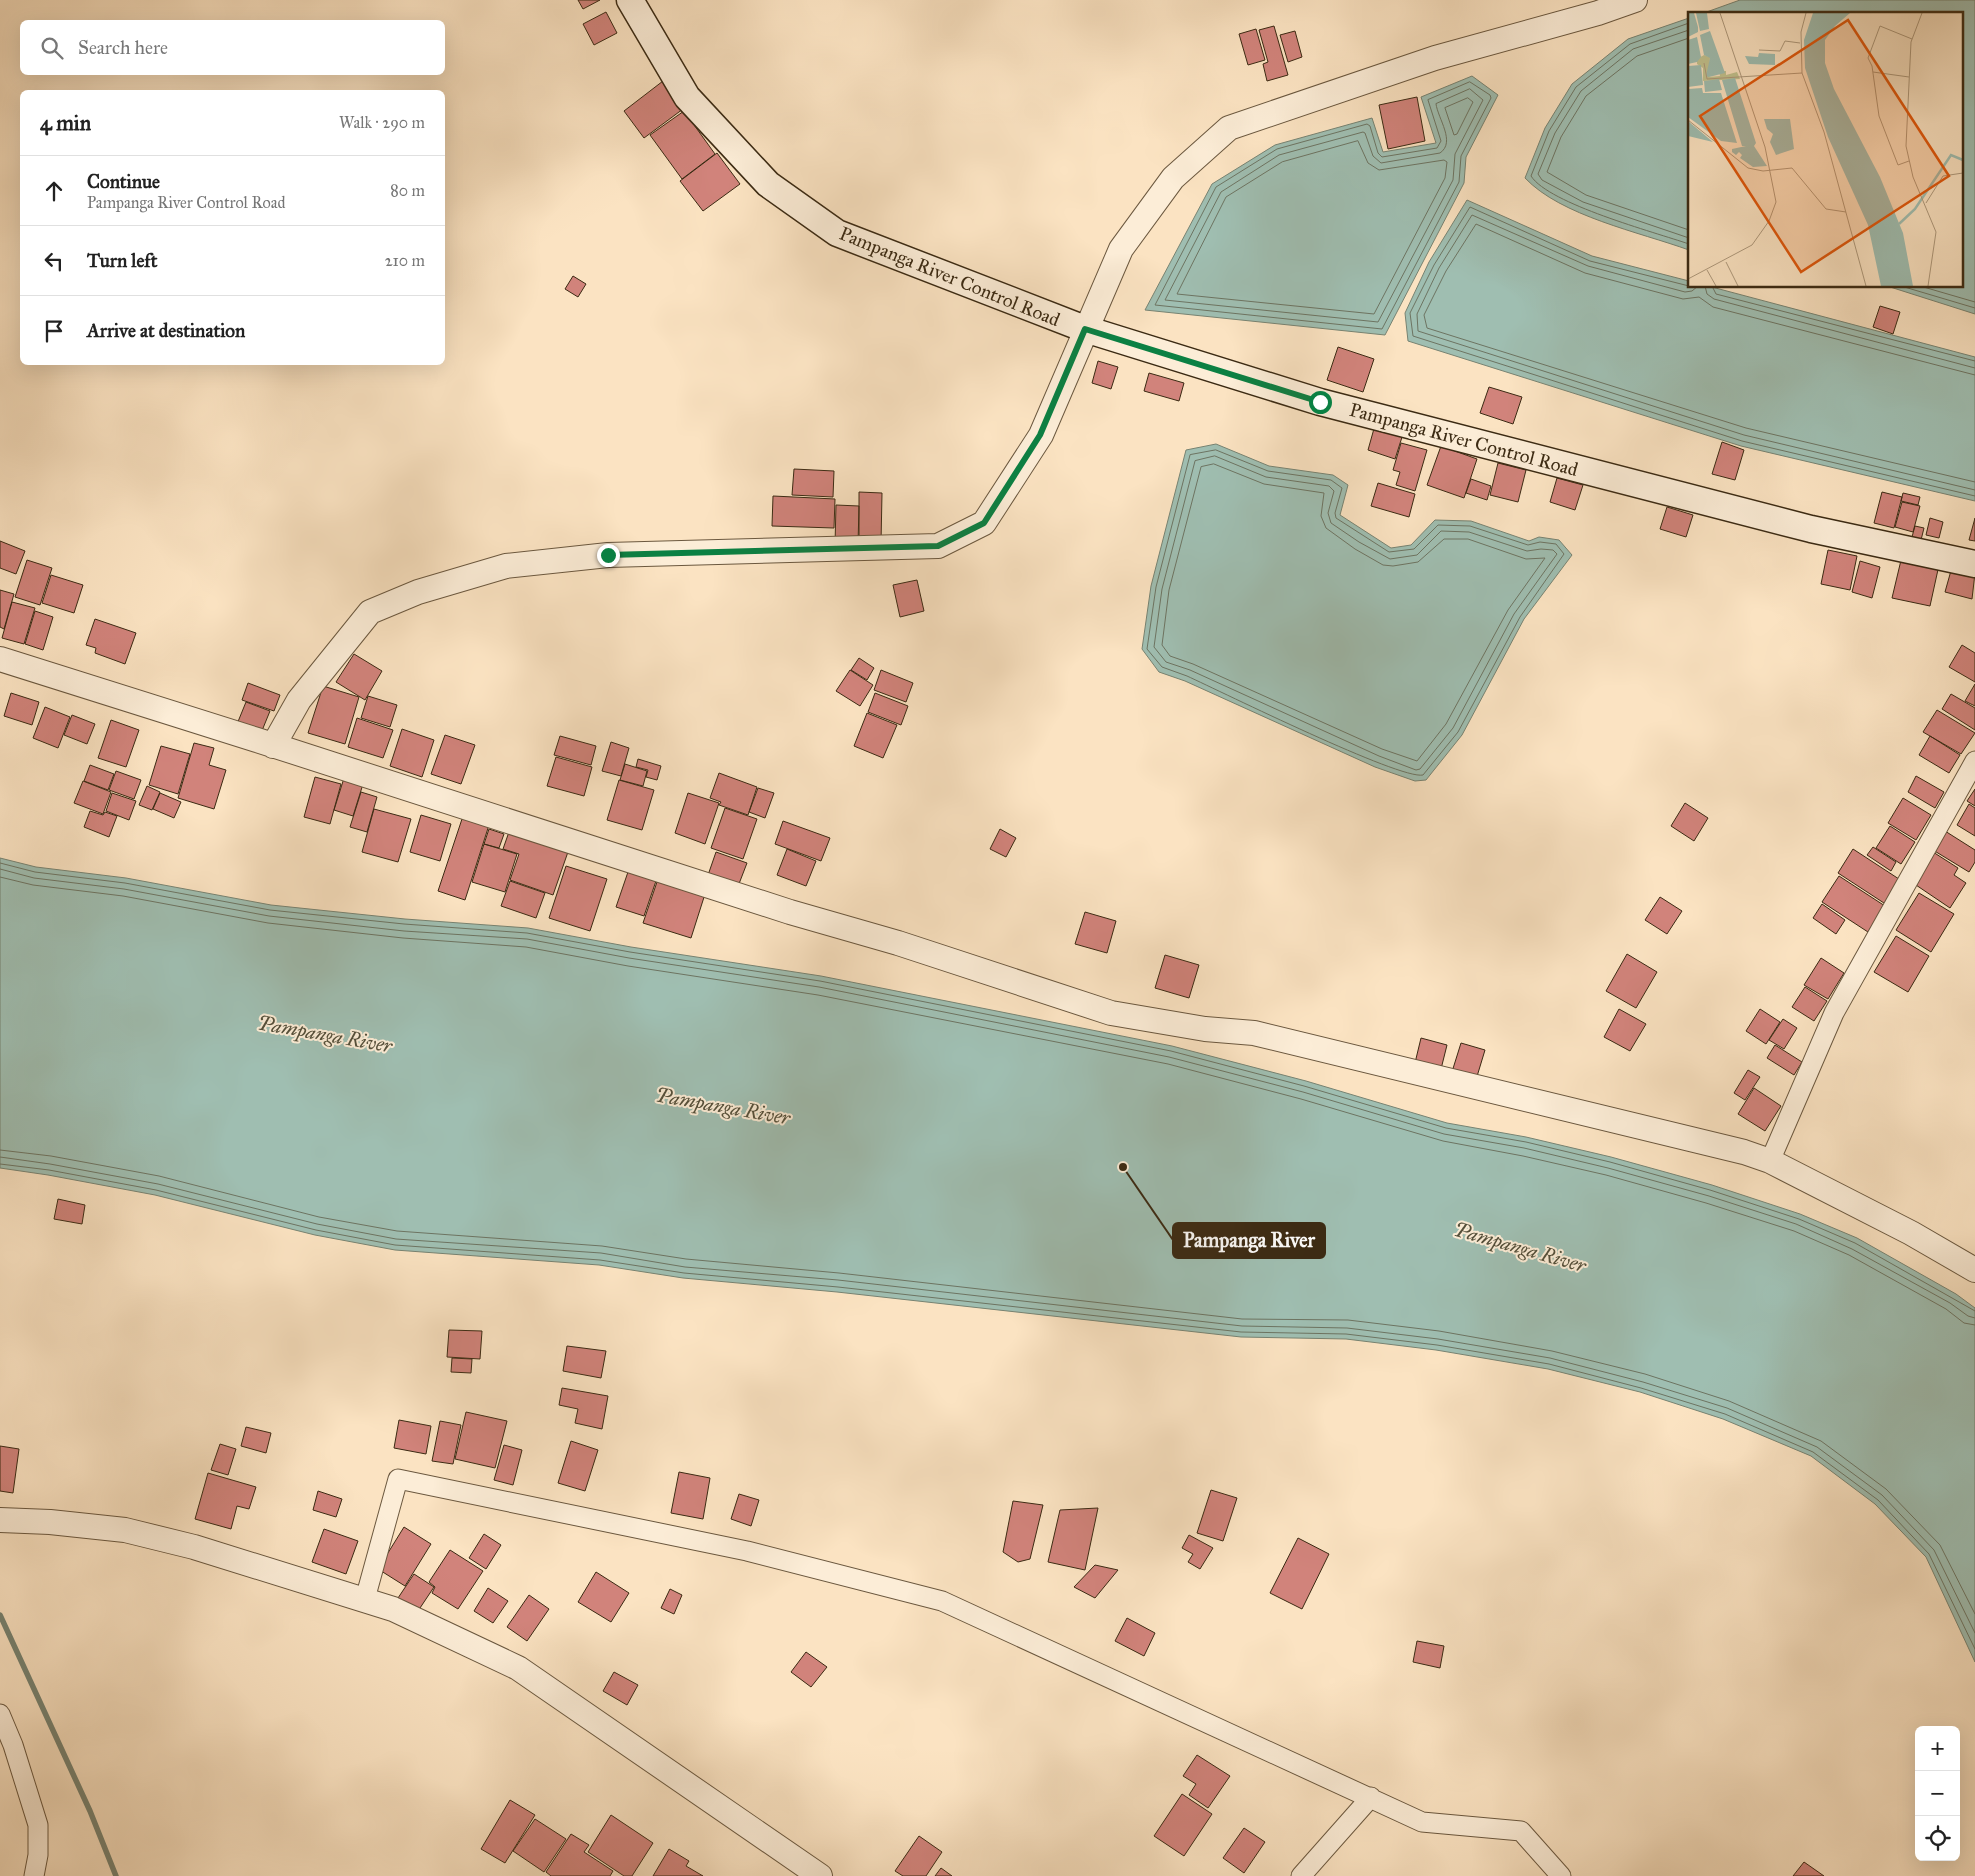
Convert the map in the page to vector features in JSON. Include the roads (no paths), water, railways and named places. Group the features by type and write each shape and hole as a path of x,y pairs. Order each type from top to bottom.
{"main road":[{"name":"Pampanga River Control Road","path":"630,0 686,97 768,184 837,232 1085,329 1320,402 1811,529 1975,564"}],"street":[{"path":"273,746 299,700 370,612 418,592 506,566 608,555 938,546 984,523 1040,435 1121,249 1173,178 1229,128 1435,58 1598,13 1635,0"},
{"path":"0,659 790,912 898,942 1112,1013 1205,1029 1254,1033 1744,1152 1770,1161 1911,1233 1975,1270"},
{"path":"1770,1161 1834,1013 1975,761"},
{"path":"365,1599 398,1479 746,1551 942,1601 1422,1822 1521,1831 1561,1876"},
{"path":"0,1520 50,1522 125,1530 194,1547 393,1609 518,1668 820,1876"},
{"path":"0,1714 13,1745 38,1825 38,1854 34,1876"},
{"path":"1301,1876 1371,1797"}],"water":[{"path":"1740,0 1975,0 1975,314 1893,288 1962,288 1962,12 1707,12"},
{"path":"1688,18 1688,250 1580,213 1540,191 1525,178 1545,128 1572,84 1628,39"},
{"path":"1472,76 1498,95 1466,157 1464,183 1385,335 1145,310 1212,184 1275,145 1372,118 1383,152 1436,143 1421,97"},
{"path":"1467,200 1592,256 1688,281 1688,288 1716,288 1975,357 1975,501 1741,446 1408,341 1405,313 1429,262"},
{"path":"1216,444 1269,466 1333,475 1348,485 1340,515 1391,548 1411,545 1435,520 1471,521 1529,541 1539,537 1559,540 1572,555 1524,619 1462,735 1426,780 1415,781 1375,767 1185,681 1159,672 1142,649 1151,586 1186,450"},
{"path":"0,858 36,867 126,878 271,905 405,919 528,928 631,947 821,976 1172,1046 1306,1081 1447,1123 1526,1137 1611,1157 1712,1185 1800,1214 1857,1238 1956,1294 1975,1308 1975,1662 1926,1557 1875,1504 1811,1456 1723,1419 1640,1392 1548,1369 1436,1350 1346,1339 1241,1337 837,1292 683,1278 599,1265 395,1250 315,1235 155,1195 0,1168"}],"waterway":[{"path":"0,1615 90,1811 116,1876"}],"place":[{"name":"Pampanga River","path":"1123,1167"}]}
